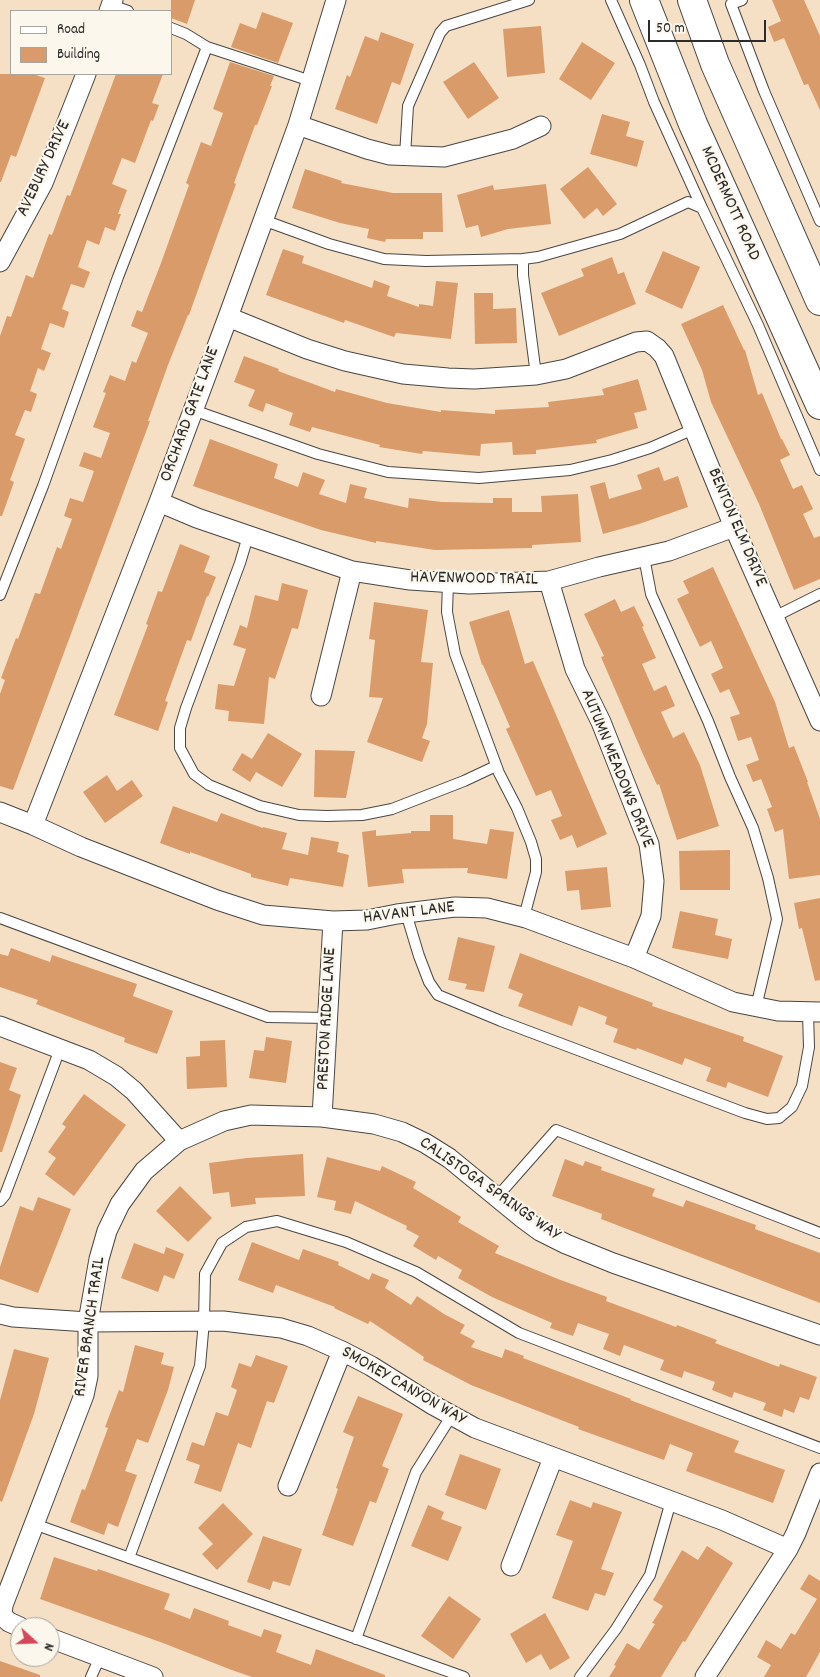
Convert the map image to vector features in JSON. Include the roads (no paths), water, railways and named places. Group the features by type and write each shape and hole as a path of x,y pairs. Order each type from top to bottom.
{"main road":[{"name":"MCDERMOTT ROAD","path":"644,0 693,124 820,405"},
{"path":"692,0 715,64 820,301"}],"street":[{"name":"ORCHARD GATE LANE","path":"33,825 159,502 228,317 298,125 336,0"},
{"name":"AVEBURY DRIVE","path":"0,262 42,183 86,75"},
{"path":"298,125 367,150 405,156 444,157 513,139 541,126"},
{"path":"228,317 307,349 345,362 403,374 474,379 536,375"},
{"name":"BENTON ELM DRIVE","path":"536,375 566,369 636,342 647,341 664,356 734,527 774,617 815,692 820,721"},
{"name":"HAVENWOOD TRAIL","path":"159,502 197,518 352,571 410,580 469,584 548,581 669,551 734,527"},
{"path":"321,696 352,571"},
{"name":"AUTUMN MEADOWS DRIVE","path":"548,581 575,669 600,722 649,844 654,881 650,916 634,958"},
{"name":"HAVANT LANE","path":"0,812 81,847 217,900 263,915 334,921 368,920 455,907 487,908 524,917 634,958 734,1002 778,1011 814,1012"},
{"name":"PRESTON RIDGE LANE","path":"322,1116 334,921"},
{"path":"0,1026 89,1060 116,1076 134,1091 179,1141"},
{"name":"CALISTOGA SPRINGS WAY","path":"179,1141 224,1122 251,1115 322,1116 374,1124 402,1132 425,1143 449,1158 540,1231 566,1244 820,1335"},
{"name":"RIVER BRANCH TRAIL","path":"10,1622 2,1616 3,1605 84,1395 88,1376 88,1322 99,1259 107,1231 120,1204 144,1171 179,1141"},
{"name":"SMOKEY CANYON WAY","path":"0,1314 13,1317 88,1322 223,1321 281,1328 308,1336 371,1366 433,1405 475,1428 722,1520 788,1549"},
{"path":"288,1486 342,1351"},
{"path":"511,1566 553,1458"},
{"path":"705,1677 788,1549 820,1474"},
{"path":"60,1642 153,1677"}],"lane":[{"path":"405,156 408,106 440,33 446,26 529,0"},
{"path":"611,0 654,102 758,325 820,470"},
{"path":"742,0 731,4 768,99 820,221"},
{"path":"172,28 186,34 207,47 311,81"},
{"path":"0,595 46,477 118,277 207,47"},
{"path":"263,220 328,244 384,259 426,261 522,259 538,257 620,234 688,202 702,208"},
{"path":"522,259 536,375"},
{"path":"193,410 318,454 388,472 479,478 570,470 650,448 694,429"},
{"path":"248,536 180,728 180,748 194,774 209,785 260,806 299,815 327,816 362,815 392,809 464,782 496,766"},
{"path":"644,557 651,594 708,721 753,828 768,878 777,919 756,1006"},
{"path":"448,583 447,612 454,654 496,766 517,808 536,859 536,872 524,917"},
{"path":"774,617 820,594"},
{"path":"406,913 422,965 429,982 438,995 501,1021 767,1120 779,1118 792,1107 802,1086 814,1012"},
{"path":"0,918 268,1017 328,1018"},
{"path":"0,1202 4,1196 60,1049"},
{"path":"497,1197 556,1130 820,1233"},
{"path":"128,1558 200,1366 204,1321 205,1274 222,1243 246,1227 277,1221 346,1242 416,1272 519,1334 820,1448"},
{"path":"356,1639 416,1472 452,1415"},
{"path":"580,1677 616,1629 650,1575 671,1501"},
{"path":"34,1524 464,1677"},
{"path":"91,1677 100,1657"}]}
